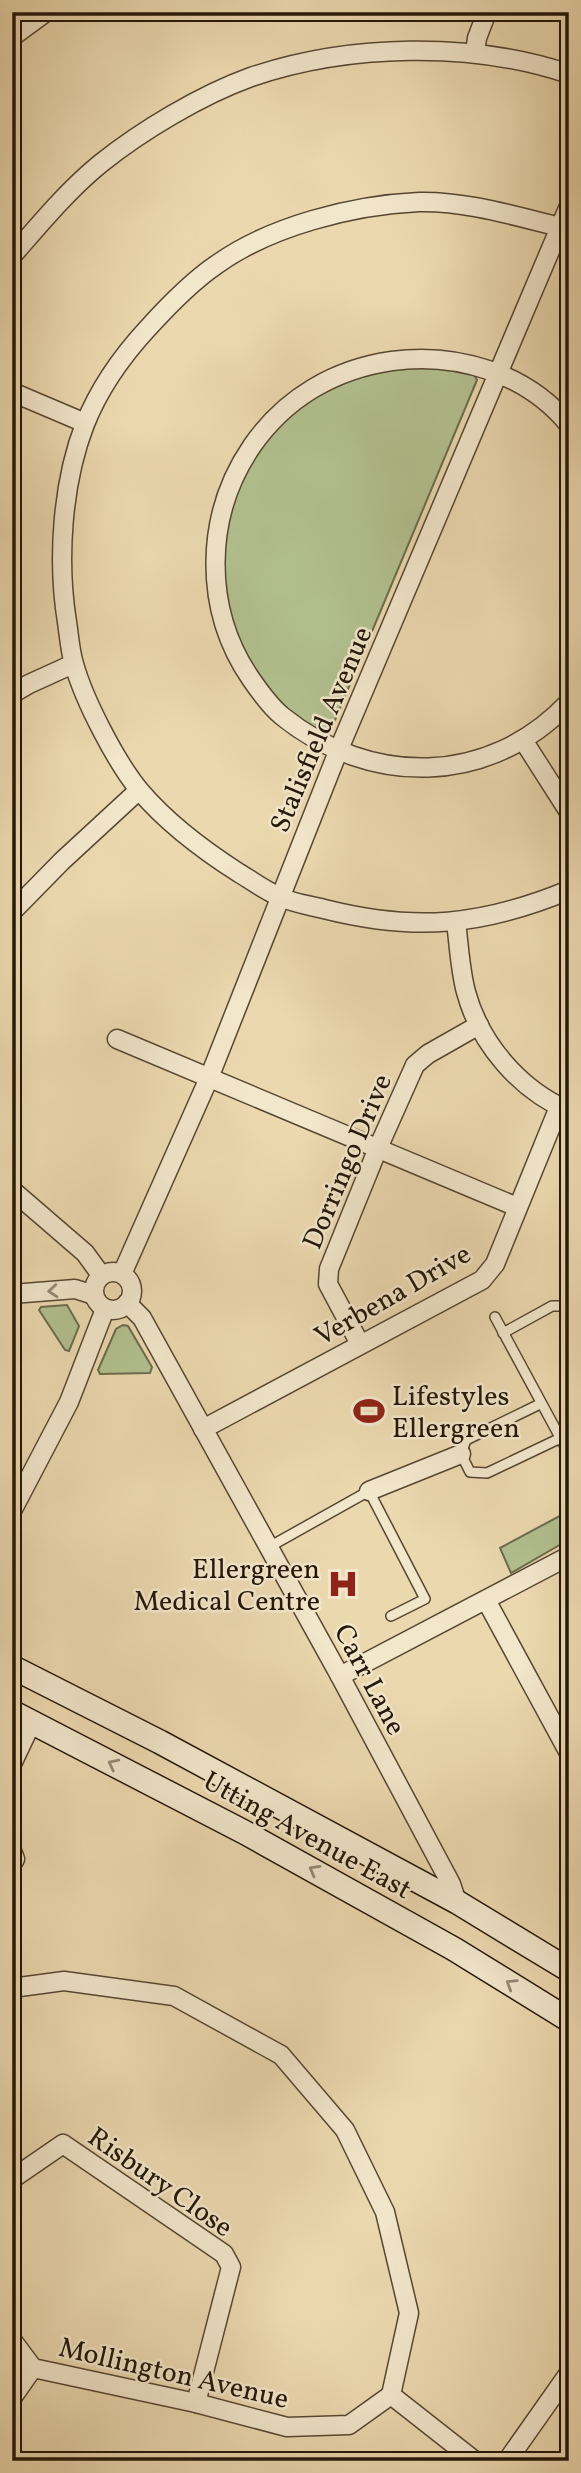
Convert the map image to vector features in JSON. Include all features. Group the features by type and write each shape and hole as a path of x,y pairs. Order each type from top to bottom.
{"street":[{"path":"12,37 46,12"},
{"path":"475,52 477,38 487,12"},
{"path":"12,256 54,207 99,165 142,133 195,103 250,78 317,61 377,52 475,52 542,65 569,74"},
{"path":"564,230 486,208 421,202 360,209 306,221 216,264 166,309 122,357 85,423 72,472 62,529 63,597 73,664 103,733 139,790 203,850 279,897 353,917 388,922 456,922 527,908 569,890"},
{"name":"Stalisfield Avenue","path":"122,1274 209,1078 339,749 499,373 564,230 569,206"},
{"path":"569,425 540,397 499,373 468,364 438,359 405,359 348,371 300,396 277,415 242,460 229,489 216,536 214,570 218,603 230,641 255,684 281,715 315,739 361,760 419,768 471,761 523,740 569,702"},
{"path":"12,392 85,423"},
{"path":"12,694 73,664"},
{"path":"523,740 569,812"},
{"path":"12,912 116,809 139,790"},
{"path":"456,922 466,993 479,1025 494,1051 523,1082 564,1109"},
{"name":"Dorringo Drive","path":"360,1344 327,1284 329,1269 377,1148 415,1065 428,1054 479,1025"},
{"path":"117,1039 517,1207"},
{"name":"Verbena Drive","path":"203,1429 482,1280 495,1264 517,1207 564,1109"},
{"path":"12,1190 85,1253 101,1275"},
{"path":"12,1294 75,1289 100,1302 117,1309 127,1303 132,1291 131,1284 122,1274 112,1271 101,1275 94,1284 100,1302 69,1402 12,1511"},
{"name":"Carr Lane","path":"127,1303 142,1318 269,1547 451,1884 457,1902"},
{"path":"369,1490 461,1454"},
{"path":"340,1676 569,1556"},
{"path":"486,1600 569,1753"},
{"name":"Utting Avenue East","path":"12,1667 160,1742 457,1902 569,1970"},
{"path":"12,1764 17,1715"},
{"name":"Utting Avenue East","path":"17,1715 256,1839 454,1949 569,2020"},
{"path":"12,1851 15,1859 12,1864"},
{"path":"12,1988 64,1981 174,1996 281,2055 345,2130 385,2212 409,2313 391,2395 475,2461"},
{"name":"Risbury Close","path":"12,2179 63,2144 224,2254 231,2266 196,2403"},
{"name":"Mollington Avenue","path":"12,2340 33,2368 196,2403 287,2427 349,2425 391,2395"},
{"path":"12,2398 33,2368"},
{"path":"506,2461 569,2373"}],"lane":[{"path":"503,1333 552,1306 569,1306"},
{"path":"495,1317 540,1404 564,1436 569,1454"},
{"path":"540,1404 466,1440 461,1454 470,1472 487,1473 564,1436"},
{"path":"269,1547 369,1490 425,1599 391,1616"}],"green space":[{"path":"400,367 450,368 473,373 477,380 330,732 326,735 295,716 278,700 256,671 242,646 226,594 224,539 239,485 263,443 278,426 316,395 337,383"},
{"path":"67,1305 79,1326 69,1351 65,1350 39,1310 41,1307"},
{"path":"123,1325 128,1326 152,1367 150,1373 100,1374 98,1370 116,1329"},
{"path":"569,1511 569,1537 511,1573 500,1548"}],"place":[{"name":"Lifestyles Ellergreen","path":"369,1411"},
{"name":"Ellergreen Medical Centre","path":"343,1584"}]}
